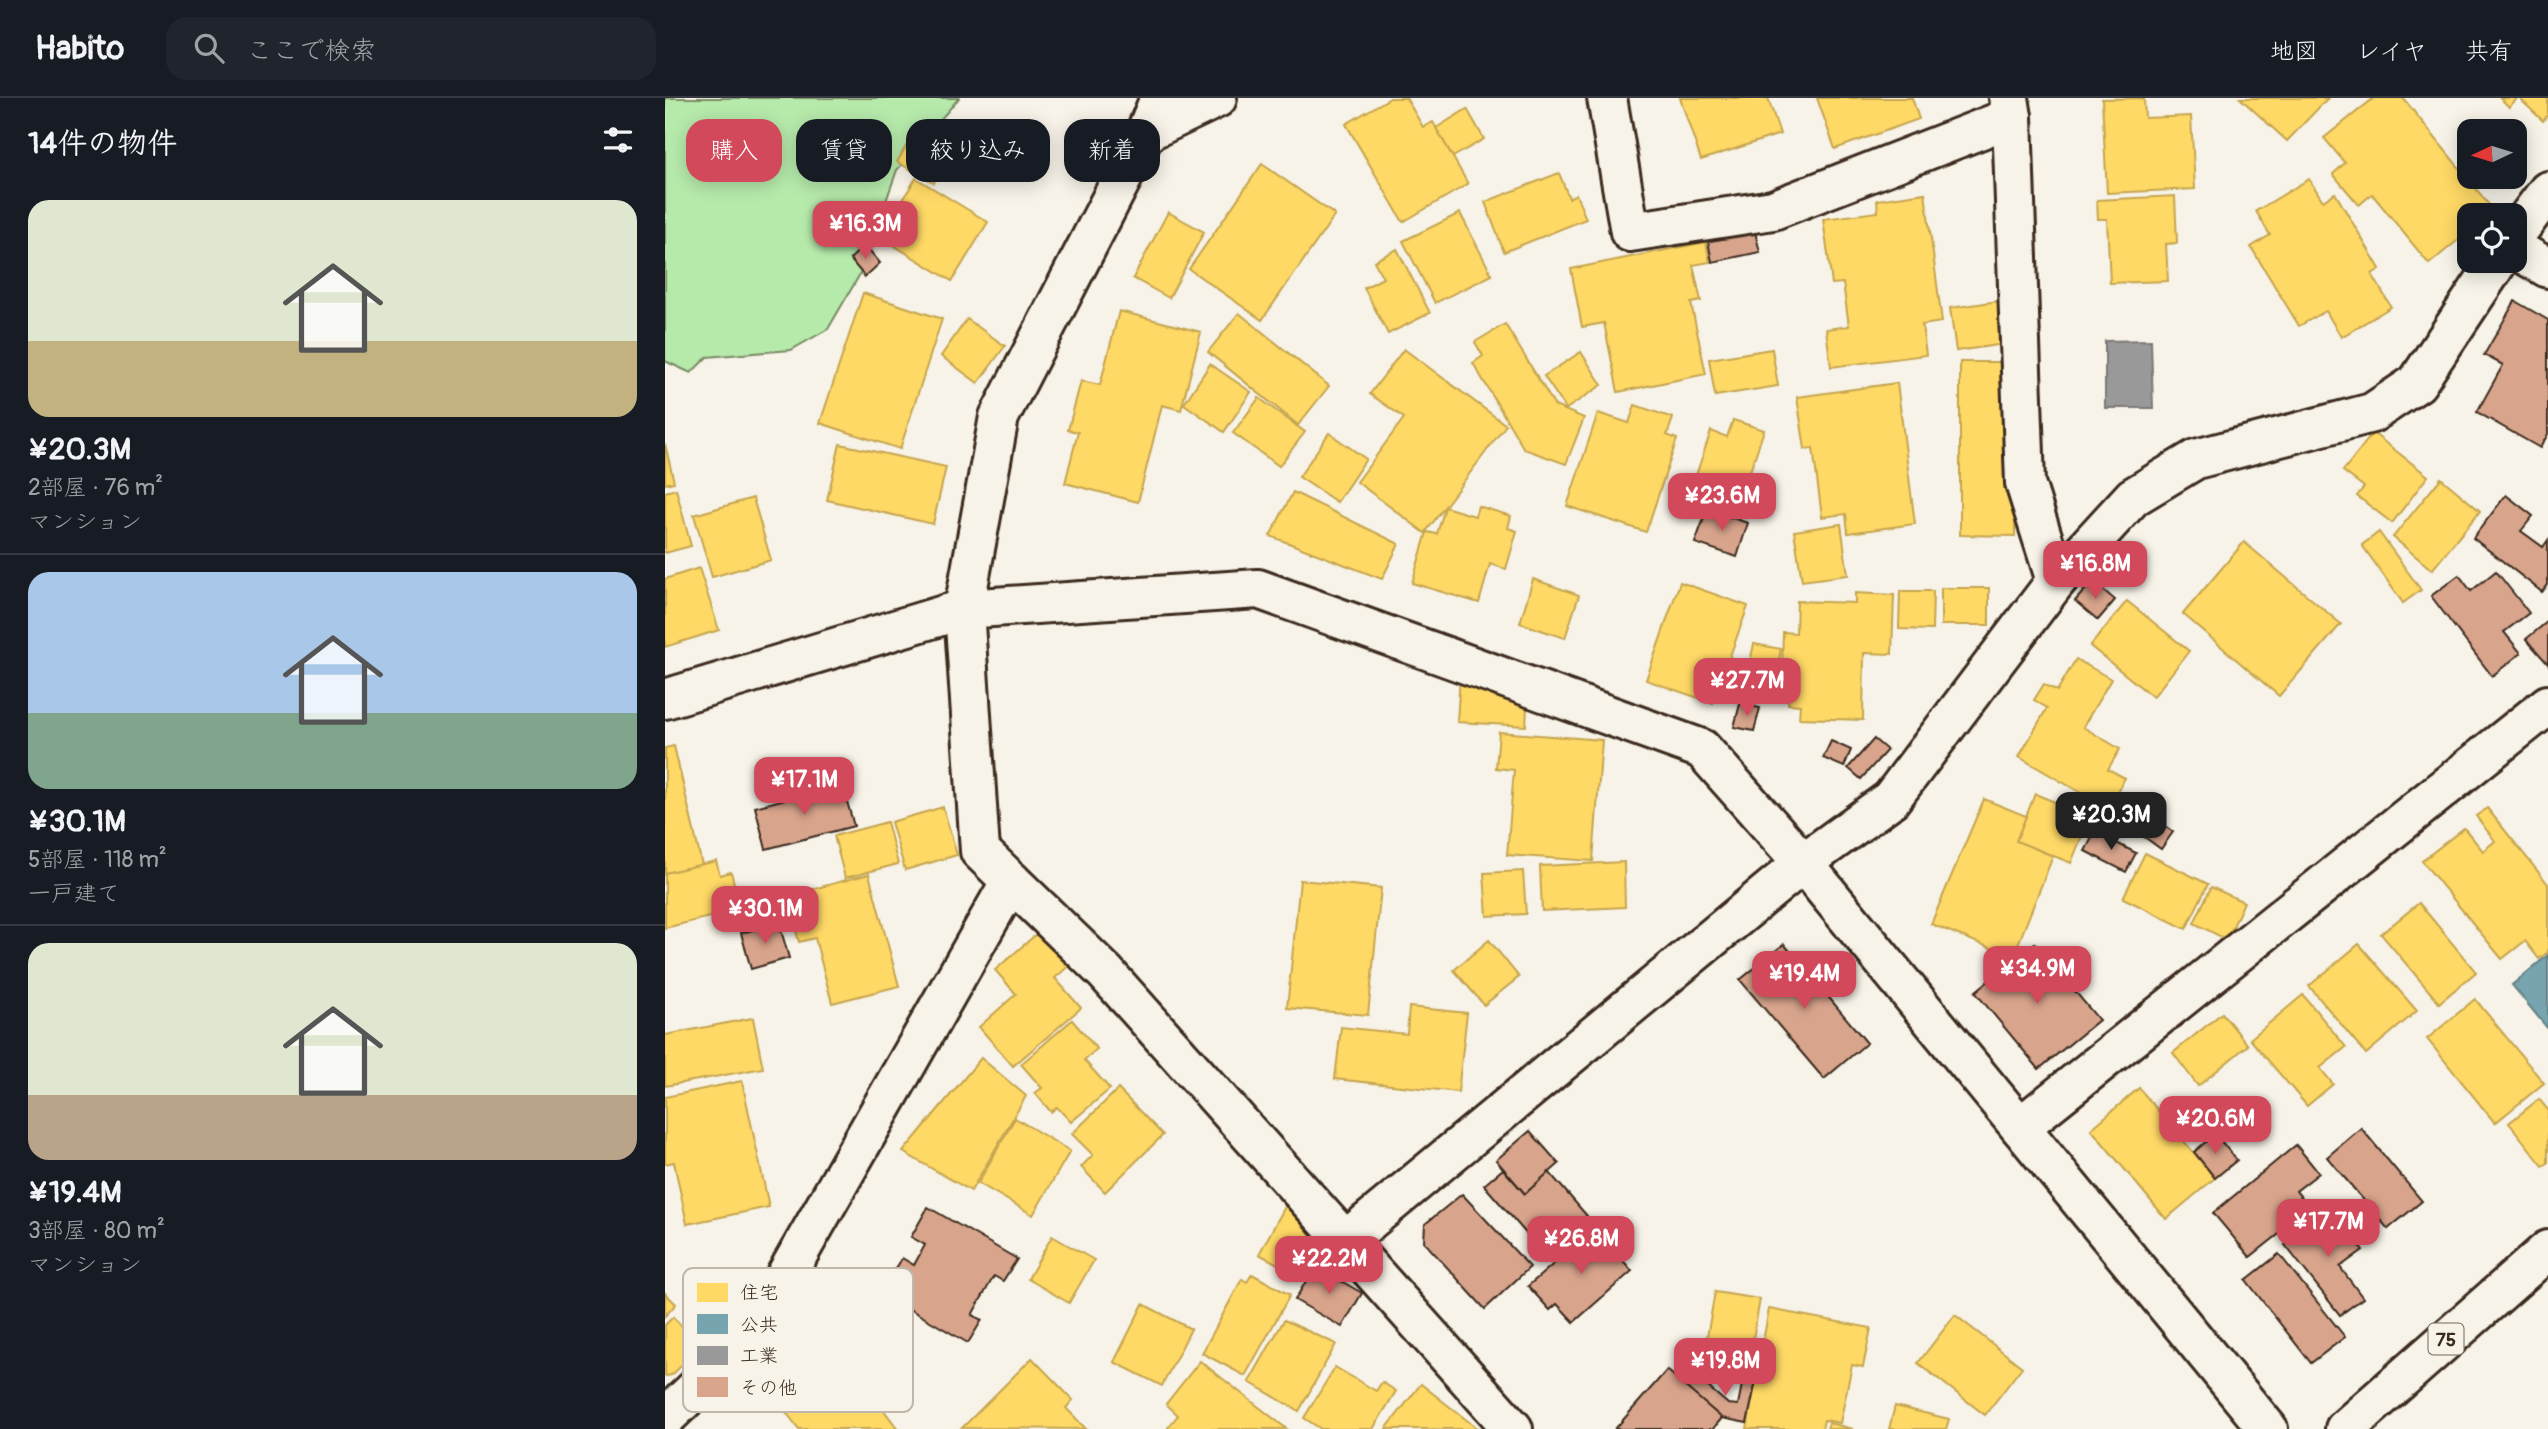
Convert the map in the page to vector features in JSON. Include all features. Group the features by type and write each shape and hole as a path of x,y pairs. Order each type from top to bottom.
{"street":[{"path":"1151,119 1160,98"},
{"path":"1160,125 1217,98"},
{"path":"1607,98 1630,232 1773,210 2011,108 2025,483 2056,581"},
{"path":"1120,182 999,417 964,609 981,851 1105,972 1513,1429"},
{"path":"2527,219 2548,191"},
{"path":"2527,256 2548,268"},
{"path":"1345,1241 1803,863 1891,799 2056,581 2133,497 2196,459 2372,413 2417,383 2490,273"},
{"path":"665,699 964,609 1258,589 1702,749 1803,863 2268,1429"},
{"path":"2020,1127 2548,705"},
{"path":"790,1268 1011,881"},
{"name":"75","path":"2345,1429 2545,1259"},
{"path":"665,1419 683,1402"}],"green space":[{"path":"665,98 959,98 941,119 906,119 906,160 897,170 860,274 828,329 791,350 707,357 691,373 665,361"}],"building: 住宅":[{"path":"1390,98 1406,98 1423,127 1433,122 1468,184 1403,222 1346,124"},
{"path":"1680,98 1768,98 1780,134 1701,160"},
{"path":"1817,98 1912,98 1919,119 1835,149"},
{"path":"2144,98 2145,118 2191,116 2195,189 2107,193 2102,99"},
{"path":"2240,98 2328,98 2287,141"},
{"path":"2374,98 2403,98 2457,165 2457,189 2476,189 2488,203 2457,203 2457,241 2429,264 2372,194 2359,205 2333,174 2345,163 2324,138"},
{"path":"2500,98 2518,98 2509,107"},
{"path":"2519,98 2548,98 2548,115 2543,121"},
{"path":"1467,109 1484,139 1453,157 1436,128"},
{"path":"906,146 906,167 897,162"},
{"path":"1262,164 1335,215 1262,320 1189,269"},
{"path":"1559,173 1569,198 1576,194 1586,219 1504,252 1485,202"},
{"path":"2309,179 2323,201 2335,193 2380,269 2372,274 2391,307 2341,337 2326,311 2299,326 2251,247 2270,235 2256,211"},
{"path":"914,182 923,182 988,222 952,281 880,237"},
{"path":"1925,193 1942,322 1922,325 1926,355 1831,367 1826,329 1849,326 1843,283 1832,284 1823,219 1878,212 1877,200"},
{"path":"2175,196 2177,243 2166,244 2168,281 2110,283 2107,219 2098,219 2097,200"},
{"path":"1168,212 1204,232 1169,298 1133,278"},
{"path":"1460,213 1492,275 1435,303 1403,241"},
{"path":"1706,242 1710,262 1693,265 1701,301 1691,303 1706,374 1618,392 1604,323 1582,327 1571,269"},
{"path":"1397,249 1430,313 1388,334 1364,288 1383,278 1374,261"},
{"path":"863,293 942,319 900,449 820,423"},
{"path":"2013,299 2019,342 1956,351 1950,308"},
{"path":"1119,311 1201,332 1181,410 1162,405 1138,502 1065,483 1078,432 1068,430 1081,381 1100,385"},
{"path":"1239,313 1329,386 1298,425 1208,352"},
{"path":"967,319 1005,346 978,383 941,356"},
{"path":"1505,324 1555,406 1584,418 1566,464 1524,449 1473,363 1483,356 1475,342"},
{"path":"1404,349 1506,425 1425,533 1357,482 1404,418 1370,394"},
{"path":"1772,349 1778,386 1715,396 1709,359"},
{"path":"1581,352 1602,385 1566,409 1544,376"},
{"path":"1960,362 2015,362 2015,536 1960,535"},
{"path":"1210,364 1251,392 1224,432 1184,404"},
{"path":"1897,383 1915,524 1848,533 1846,514 1822,517 1813,448 1805,449 1797,397"},
{"path":"1259,398 1305,432 1279,466 1233,433"},
{"path":"1635,405 1673,418 1667,435 1677,439 1646,532 1567,506 1598,413 1629,423"},
{"path":"1733,420 1764,430 1735,516 1688,499 1711,431 1727,437"},
{"path":"1329,433 1366,459 1337,502 1299,477"},
{"path":"2373,433 2428,476 2392,523 2357,496 2364,487 2343,471"},
{"path":"665,444 674,482 665,484"},
{"path":"840,444 946,467 933,524 827,500"},
{"path":"2441,478 2480,511 2432,570 2393,537"},
{"path":"676,489 691,546 665,553 665,492"},
{"path":"1293,492 1399,544 1382,579 1270,536"},
{"path":"753,498 771,560 712,577 694,515"},
{"path":"1478,506 1511,516 1508,528 1517,531 1506,569 1490,564 1479,603 1412,583 1427,532 1437,534 1445,507 1475,516"},
{"path":"1841,524 1848,575 1802,581 1794,531"},
{"path":"2379,532 2421,590 2403,603 2362,545"},
{"path":"2244,542 2341,624 2279,696 2183,614"},
{"path":"699,568 719,630 665,647 665,579"},
{"path":"1533,579 1579,595 1565,638 1520,623"},
{"path":"1680,582 1748,606 1713,703 1646,680"},
{"path":"1941,588 1989,588 1989,625 1941,625"},
{"path":"1900,591 1933,591 1932,630 1899,629"},
{"path":"1855,593 1894,595 1892,654 1864,653 1863,720 1799,718 1800,705 1788,704 1789,669 1782,669 1783,632 1796,633 1797,601 1855,603"},
{"path":"2127,601 2189,651 2153,697 2090,646"},
{"path":"1754,644 1781,649 1772,694 1744,688"},
{"path":"2076,659 2111,679 2083,727 2120,749 2108,769 2125,778 2107,808 2019,757 2047,708 2034,700 2044,684 2057,691"},
{"path":"1460,676 1528,690 1526,726 1457,722"},
{"path":"1499,732 1602,740 1593,861 1507,855 1514,770 1496,768"},
{"path":"674,746 702,865 665,873 665,748"},
{"path":"2035,794 2090,816 2071,863 2016,841"},
{"path":"1984,799 2026,816 2016,841 2053,856 2013,957 1931,924"},
{"path":"943,807 957,855 905,870 891,822"},
{"path":"2487,808 2548,884 2548,952 2539,959 2525,941 2502,959 2422,861 2464,828 2483,851 2495,841 2476,816"},
{"path":"887,822 898,864 845,878 834,836"},
{"path":"2145,853 2208,884 2186,929 2123,898"},
{"path":"716,861 720,875 731,872 739,902 724,906 726,913 665,928 665,873"},
{"path":"1624,862 1625,907 1542,911 1540,866"},
{"path":"1523,871 1526,914 1487,916 1484,873"},
{"path":"869,874 899,986 832,1003 815,938 799,942 787,896"},
{"path":"1300,880 1381,888 1368,1015 1287,1008"},
{"path":"2211,887 2244,902 2227,940 2194,923"},
{"path":"2419,903 2476,972 2439,1003 2381,934"},
{"path":"1040,931 1070,965 1055,978 1081,1008 1013,1066 979,1027 1016,994 995,970"},
{"path":"1489,940 1519,977 1484,1005 1454,970"},
{"path":"2359,944 2417,1011 2366,1054 2309,986"},
{"path":"2303,995 2346,1047 2320,1068 2333,1084 2307,1106 2250,1039"},
{"path":"2475,999 2544,1083 2495,1123 2427,1039"},
{"path":"1409,1007 1467,1013 1458,1092 1335,1079 1341,1027 1407,1034"},
{"path":"2222,1013 2248,1045 2198,1086 2173,1053"},
{"path":"753,1018 763,1068 665,1086 665,1035"},
{"path":"1072,1020 1097,1049 1084,1060 1110,1089 1071,1122 1057,1107 1051,1112 1035,1093 1042,1088 1021,1064"},
{"path":"981,1058 1026,1096 971,1191 903,1152"},
{"path":"742,1081 769,1207 687,1224 674,1162 665,1164 665,1097"},
{"path":"2139,1088 2215,1178 2166,1219 2091,1129"},
{"path":"1118,1089 1163,1135 1105,1192 1081,1167 1093,1155 1072,1134"},
{"path":"2539,1099 2548,1110 2548,1163 2543,1166 2509,1123"},
{"path":"1015,1118 1070,1151 1033,1215 978,1183"},
{"path":"1287,1203 1324,1242 1304,1278 1259,1254"},
{"path":"1052,1236 1094,1260 1069,1303 1028,1279"},
{"path":"1252,1274 1290,1295 1245,1376 1202,1353 1242,1279 1247,1282"},
{"path":"1715,1292 1760,1299 1747,1373 1702,1365"},
{"path":"665,1293 676,1304 665,1316"},
{"path":"1143,1304 1191,1329 1162,1386 1114,1362"},
{"path":"1769,1309 1871,1328 1863,1367 1852,1365 1840,1423 1824,1420 1822,1429 1747,1429"},
{"path":"1955,1315 2022,1367 1985,1415 1918,1363"},
{"path":"673,1317 683,1327 683,1364 672,1375 665,1376 665,1325"},
{"path":"1284,1320 1336,1344 1299,1411 1249,1382"},
{"path":"1032,1358 1073,1400 1066,1408 1086,1429 962,1428"},
{"path":"1200,1361 1287,1429 1167,1429 1178,1415 1166,1404"},
{"path":"1335,1367 1376,1391 1382,1382 1396,1391 1373,1429 1321,1429 1304,1418"},
{"path":"1421,1384 1478,1429 1386,1429"},
{"path":"1895,1406 1949,1419 1946,1429 1889,1429"},
{"path":"786,1412 885,1412 898,1429 799,1429"},
{"path":"1829,1423 1853,1429 1827,1429"}],"building: 公共":[{"path":"2548,955 2548,1029 2512,985"}],"building: 工業":[{"path":"2151,340 2153,408 2105,408 2105,341"}],"building: その他":[{"path":"1755,232 1760,252 1712,262 1708,241"},
{"path":"865,245 880,263 865,277 850,259"},
{"path":"2515,301 2548,320 2548,434 2540,448 2477,412 2503,365 2484,355"},
{"path":"2506,495 2533,516 2521,531 2543,547 2548,540 2548,585 2542,592 2473,538"},
{"path":"1707,510 1748,523 1737,557 1695,543"},
{"path":"2496,571 2529,613 2504,632 2521,653 2492,676 2431,596 2459,575 2471,591"},
{"path":"2093,581 2115,600 2098,620 2075,601"},
{"path":"2548,621 2548,664 2526,639"},
{"path":"1740,704 1760,708 1754,731 1734,727"},
{"path":"1874,739 1887,750 1861,779 1848,768"},
{"path":"1831,741 1851,750 1844,767 1823,758"},
{"path":"842,784 854,826 766,849 755,807"},
{"path":"2129,800 2173,832 2161,849 2117,817"},
{"path":"2095,832 2136,853 2126,872 2085,851"},
{"path":"779,923 789,958 751,969 741,933"},
{"path":"2035,943 2099,1020 2039,1069 1975,992"},
{"path":"1784,944 1867,1043 1824,1079 1740,980"},
{"path":"2361,1128 2422,1201 2388,1229 2327,1157"},
{"path":"1530,1131 1559,1164 1525,1194 1496,1160"},
{"path":"2215,1134 2237,1160 2215,1178 2194,1152"},
{"path":"2296,1145 2319,1173 2296,1191 2311,1209 2250,1257 2213,1213"},
{"path":"1503,1169 1525,1194 1549,1172 1587,1216 1543,1253 1484,1185"},
{"path":"1462,1194 1530,1267 1485,1309 1424,1242 1425,1224"},
{"path":"928,1207 1017,1259 1003,1281 994,1276 972,1315 982,1320 968,1343 913,1311 913,1268 896,1268 902,1258 914,1265 925,1245 911,1237"},
{"path":"2331,1209 2363,1250 2340,1267 2363,1298 2340,1315 2285,1245"},
{"path":"1595,1228 1632,1271 1574,1322 1557,1304 1550,1310 1528,1286"},
{"path":"2279,1254 2345,1337 2311,1363 2246,1280"},
{"path":"1315,1266 1362,1293 1342,1327 1295,1300"},
{"path":"1667,1370 1722,1418 1713,1429 1615,1429"},
{"path":"1692,1373 1728,1404 1738,1405 1744,1374 1757,1376 1747,1423 1722,1418 1682,1384"}]}
